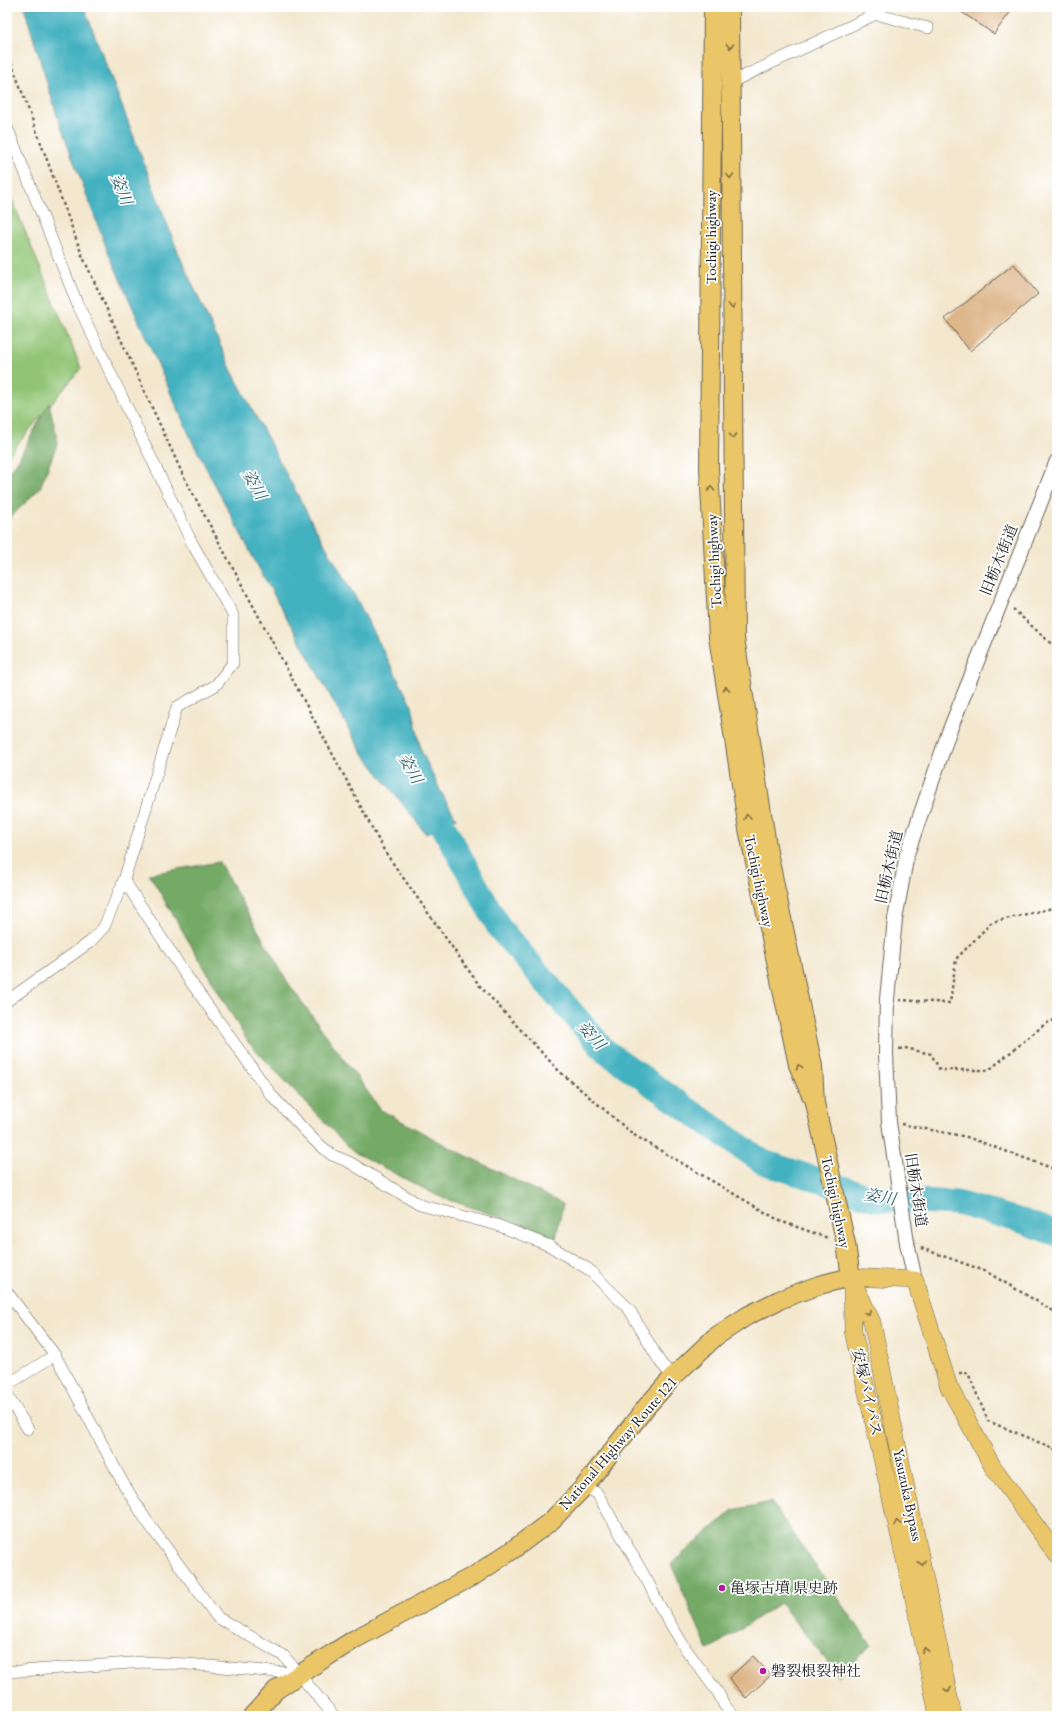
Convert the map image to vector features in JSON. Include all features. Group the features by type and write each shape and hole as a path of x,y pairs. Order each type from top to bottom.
{"highway":[{"name":"Tochigi highway","path":"713,7 710,468 718,636 750,837 798,1066 815,1103"},
{"name":"Tochigi highway","path":"730,7 729,83 736,638 768,852 813,1066 815,1103 844,1237 851,1277"},
{"name":"National Highway Route 121","path":"252,1716 276,1690 300,1674 354,1639 475,1575 511,1551 551,1520 584,1487 647,1406 673,1377 714,1337 747,1316 778,1300 819,1285 851,1277"}],"main road":[{"path":"851,1277 915,1280 949,1387 993,1467 1057,1556"},
{"name":"安塚バイパス","path":"851,1277 854,1331 920,1626 938,1716"},
{"name":"Yasuzuka Bypass","path":"851,1277 872,1322 953,1716"}],"street":[{"path":"712,91 876,14 928,28"},
{"path":"7,127 77,302 192,543 233,615 234,663 216,684 177,707 124,880 104,927 90,942 7,1001"},
{"name":"旧栃木街道","path":"915,1280 907,1239 889,1122 886,1054 887,999 895,919 907,854 949,732 1057,461"},
{"path":"124,880 183,971 272,1096 315,1141 332,1155 349,1162 420,1205 497,1225 550,1246 588,1268 629,1309 660,1362 673,1377"},
{"path":"7,1292 55,1355 123,1484 146,1520 217,1617 284,1656 334,1716"},
{"path":"7,1385 55,1355"},
{"path":"7,1395 28,1429"},
{"path":"584,1487 597,1493 684,1648 720,1694 724,1705 734,1716"},
{"path":"7,1672 144,1662 194,1664 300,1674"}],"path":[{"path":"7,50 82,255 183,475 384,852 480,985 559,1071 628,1130 634,1135 780,1221 844,1237"},
{"path":"1002,600 1057,649"},
{"path":"887,999 950,1003 956,959 992,922 1057,908"},
{"path":"886,1054 905,1048 931,1054 940,1070 989,1070 1045,1024 1057,1019"},
{"path":"889,1122 967,1137 1057,1170"},
{"path":"907,1239 985,1270 1057,1313"},
{"path":"945,1373 968,1372 988,1421 1057,1450"}],"green space":[{"path":"7,187 81,368 7,457"},
{"path":"49,403 58,442 40,488 7,521 7,475 17,462"},
{"path":"219,862 288,983 381,1110 449,1147 563,1204 556,1238 438,1196 352,1151 248,1042 149,874"},
{"path":"771,1502 871,1645 839,1676 780,1603 708,1650 671,1564 733,1510"}],"water":[{"path":"24,7 84,7 180,257 232,371 314,526 357,600 412,706 421,750 441,792 456,818 426,834 361,751 255,561 192,441 108,252 58,119"}],"building":[{"path":"954,7 1014,7 994,34"},
{"path":"1014,264 1038,294 970,351 945,319"},
{"path":"753,1656 771,1675 746,1698 729,1678"}],"waterway":[{"name":"姿川","path":"426,795 500,929 604,1050 763,1162 876,1199 957,1203 1025,1222 1057,1234"}],"place":[{"name":"亀塚古墳 県史跡","path":"722,1588"},
{"name":"磐裂根裂神社","path":"763,1671"}]}
